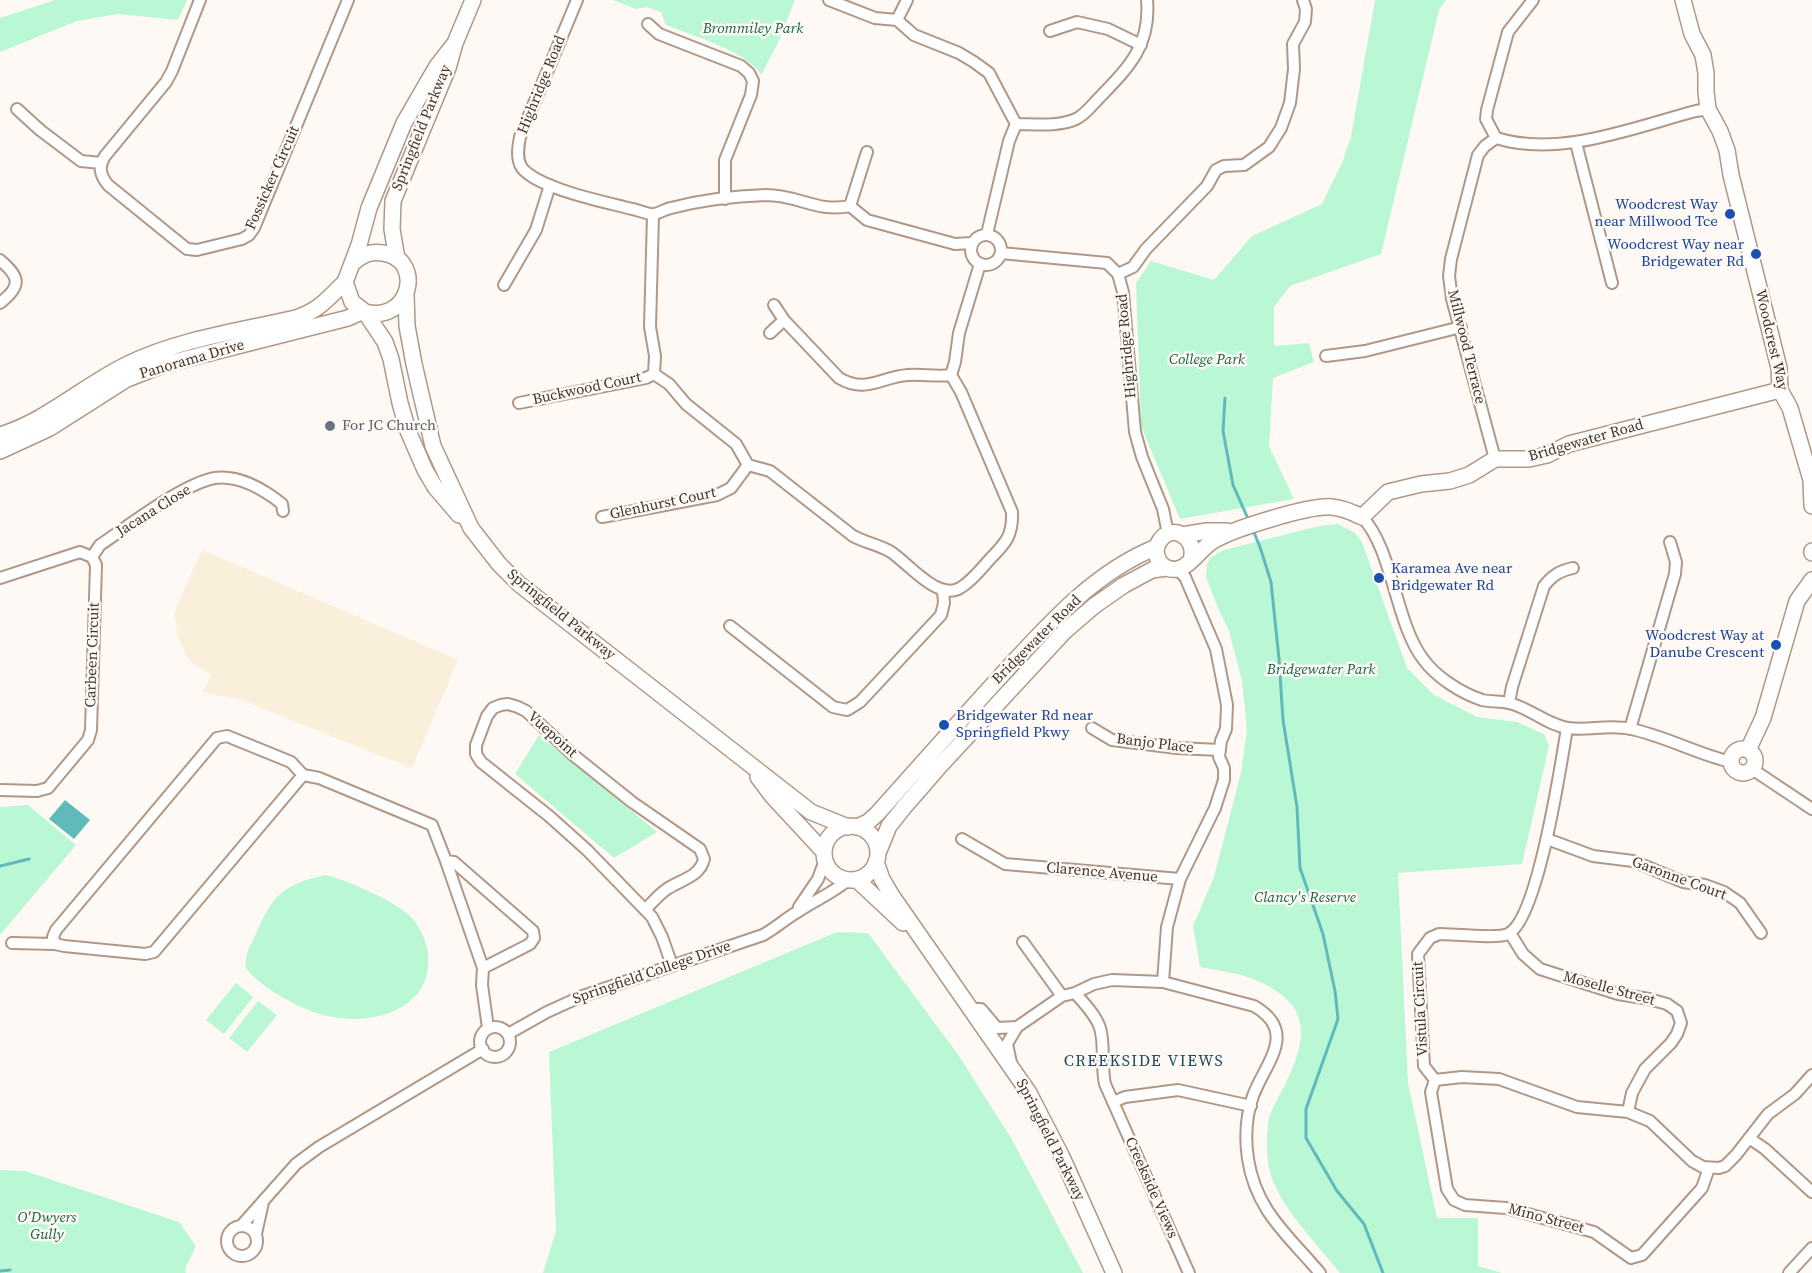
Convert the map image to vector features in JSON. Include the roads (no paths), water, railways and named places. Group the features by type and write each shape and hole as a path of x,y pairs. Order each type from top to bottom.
{"street":[{"path":"17,109 81,161 101,162 166,82 200,0"},
{"name":"Fossicker Circuit","path":"101,162 101,176 108,185 187,249 197,250 242,239 249,235 254,228 348,0"},
{"name":"Springfield Parkway","path":"397,259 392,229 393,201 448,68 473,0"},
{"name":"Highridge Road","path":"577,0 520,137 518,152 522,167 534,177 550,185 611,204 653,214 670,208 725,199 776,195 823,208 837,209 850,206"},
{"path":"829,0 875,18 897,20 914,35 959,53 989,73 1016,124"},
{"path":"897,20 907,0"},
{"path":"1016,124 1060,123 1078,119 1129,67 1141,45 1148,25 1147,0"},
{"path":"1118,274 1133,267 1146,249 1206,186 1216,170 1224,166 1244,165 1269,147 1281,128 1290,103 1294,69 1293,44 1305,22 1306,9 1303,0"},
{"path":"1533,0 1508,32 1503,45 1486,119 1496,138 1536,146 1576,143 1708,109"},
{"name":"Woodcrest Way","path":"1683,0 1692,34 1703,56 1708,109 1727,150 1731,175 1779,368 1780,390 1790,408 1812,480 1812,506"},
{"path":"1050,31 1077,22 1108,29 1141,45"},
{"path":"648,24 660,34 741,66 753,81 751,95 725,160 725,199"},
{"path":"455,44 438,66 404,123 369,207 353,263 345,282 352,302 364,312 385,342 408,431 425,470 441,494 471,528"},
{"path":"987,234 1009,141 1016,124"},
{"name":"Millwood Terrace","path":"1495,459 1449,276 1451,259 1478,155 1496,138"},
{"path":"1576,143 1612,283"},
{"path":"867,152 850,206 867,220 956,243 972,243"},
{"path":"504,285 531,242 550,185"},
{"path":"653,214 650,327 654,374 669,384 686,404 736,444 748,465 770,471 854,536 866,543 890,551 943,591 957,590 967,584 1006,542 1013,526 1012,512 961,392 951,375"},
{"path":"987,234 998,240 1001,253 993,263 980,264 971,256 972,243 978,236 987,234"},
{"path":"353,263 372,252 389,254 397,259 407,272 409,280 402,303 390,312 372,314 364,312"},
{"name":"Highridge Road","path":"1001,253 1107,263 1118,274 1123,292 1135,432 1142,457 1175,535"},
{"path":"0,260 12,270 17,279 11,294 0,303"},
{"path":"951,375 956,362 958,333 980,264"},
{"name":"Panorama Drive","path":"0,435 54,410 93,383 148,355 178,344 296,318 312,312 325,303 345,282"},
{"name":"Springfield Parkway","path":"406,295 407,326 433,446 471,528 499,564 519,584 811,812 852,827"},
{"path":"774,305 784,320 839,378 848,384 858,387 908,375 935,377 951,375"},
{"name":"Panorama Drive","path":"0,451 50,428 106,391 137,375 166,364 364,312"},
{"path":"770,333 784,320"},
{"path":"1326,356 1365,351 1461,327"},
{"name":"Buckwood Court","path":"519,404 646,378 654,374"},
{"name":"Bridgewater Road","path":"1495,459 1529,459 1547,455 1569,444 1780,390"},
{"path":"1495,459 1469,475 1450,481 1421,484 1388,492 1362,517 1374,533 1422,659 1440,676 1462,691 1484,700 1509,703 1553,724 1581,729 1607,726 1630,729 1708,757 1731,762"},
{"name":"Glenhurst Court","path":"602,517 717,495 731,488 748,465"},
{"name":"Jacana Close","path":"92,557 100,545 187,488 214,478 232,479 262,488 282,504 283,511"},
{"name":"Bridgewater Road","path":"877,858 889,826 911,799 1065,631 1094,606 1124,585 1152,570 1181,568 1210,542 1230,531 1330,507 1349,510 1362,517"},
{"name":"Bridgewater Road","path":"1175,535 1230,531"},
{"path":"1175,535 1187,538 1192,548 1181,568 1158,559 1157,547 1159,542 1175,535"},
{"path":"1630,729 1675,574 1676,562 1670,542"},
{"name":"Bridgewater Road","path":"852,827 868,822 877,814 1039,634 1104,578 1157,547"},
{"path":"0,578 80,552 92,557"},
{"name":"Carbeen Circuit","path":"0,790 37,791 48,788 88,740 91,730 96,565 92,557"},
{"name":"Clarence Avenue","path":"962,838 1005,864 1180,879 1215,808 1224,780 1224,768 1219,757 1226,729 1227,705 1216,649 1181,568"},
{"path":"1509,703 1544,586 1561,570 1573,568"},
{"path":"1748,750 1763,718 1797,601 1812,580"},
{"path":"730,626 833,707 847,710 860,702 941,615 944,603 943,591"},
{"name":"Vuepoint","path":"645,910 665,890 688,879 700,868 704,859 700,849 632,802 572,754 526,711 508,704 493,708 487,716 476,745 476,754 481,762 549,816 587,850 645,910 652,917 663,937 672,965"},
{"name":"Banjo Place","path":"1092,728 1112,740 1134,744 1220,750"},
{"path":"1510,933 1518,927 1536,882 1547,838 1568,728"},
{"path":"56,944 53,937 56,930 217,738 226,736 291,762 303,775 319,778 432,825 483,968 482,985 489,1028 481,1038 483,1049 490,1056 504,1054 510,1042 508,1034 502,1028 489,1028"},
{"path":"1742,749 1748,750 1754,757 1752,769 1746,773 1739,773 1733,768 1731,762 1736,751 1742,749"},
{"name":"Springfield Parkway","path":"738,755 824,856"},
{"path":"1752,769 1812,809"},
{"path":"12,943 56,944 145,954 154,951 303,775"},
{"path":"852,827 866,831 873,839 877,858 867,875 852,880 833,874 824,856 831,835 839,829 852,827"},
{"name":"Garonne Court","path":"1547,838 1593,856 1633,861 1683,882 1705,885 1724,892 1740,903 1761,933"},
{"name":"Springfield College Drive","path":"508,1034 580,997 763,935 782,924 795,912 818,879 824,856"},
{"name":"Springfield Parkway","path":"877,858 882,879 890,892 1029,1093 1062,1157 1114,1273"},
{"path":"446,861 454,862 533,931 534,938 530,944 483,968"},
{"path":"1163,982 1167,927 1180,879"},
{"name":"Springfield Parkway","path":"852,880 901,920 935,955"},
{"name":"Springfield College Drive","path":"795,912 852,880"},
{"name":"Vistula Circuit","path":"1435,1080 1424,1066 1418,954 1430,938 1439,934 1504,936 1510,933"},
{"name":"Moselle Street","path":"1510,933 1523,954 1540,969 1618,994 1658,1001 1677,1011 1681,1023 1677,1034 1671,1044 1645,1069 1632,1093 1628,1112"},
{"path":"1023,942 1062,996"},
{"path":"1012,1066 1008,1044 1017,1027 1062,996 1112,980 1163,982 1254,1006 1264,1011 1271,1020 1277,1037 1277,1048 1251,1106 1246,1140 1248,1159 1258,1197 1268,1214 1320,1273"},
{"name":"Creekside Views","path":"1075,993 1101,1030 1103,1074 1113,1102 1189,1273"},
{"path":"972,1009 981,1009 997,1028 1017,1027"},
{"path":"241,1226 296,1164 319,1147 483,1049"},
{"path":"1435,1080 1462,1077 1499,1079 1577,1107 1628,1112 1645,1118 1692,1161 1703,1167 1719,1168 1725,1166 1768,1114 1795,1094 1812,1075"},
{"name":"Mino Street","path":"1435,1080 1431,1092 1447,1189 1454,1200 1465,1205 1506,1208 1594,1232 1631,1258 1642,1255 1702,1188 1709,1168"},
{"path":"1113,1102 1125,1097 1178,1090 1251,1106"},
{"path":"1749,1138 1765,1149 1812,1192"},
{"path":"256,1234 250,1227 234,1228 227,1237 228,1248 233,1254 244,1257 251,1254 257,1245 256,1234 264,1199"},
{"path":"1789,1273 1812,1248"}],"water":[{"path":"65,800 90,820 74,839 49,819"}],"waterway":[{"path":"1225,398 1223,431 1233,485 1249,521"},
{"path":"1253,530 1271,582 1283,720 1297,807 1300,868 1323,934 1335,991 1338,1019 1306,1109 1306,1138 1337,1191 1364,1224 1383,1273"},
{"path":"0,866 29,859"},
{"path":"0,1271 10,1270"}],"place":[{"name":"Woodcrest Way near Millwood Tce","path":"1730,214"},
{"name":"Woodcrest Way near Bridgewater Rd","path":"1756,254"},
{"name":"For JC Church","path":"330,426"},
{"name":"Karamea Ave near Bridgewater Rd","path":"1379,578"},
{"name":"Woodcrest Way at Danube Crescent","path":"1776,645"},
{"name":"Bridgewater Rd near Springfield Pkwy","path":"944,725"}],"district":[{"name":"CREEKSIDE VIEWS","path":"1144,1062"}],"park label":[{"name":"Brommiley Park","path":"753,29"},
{"name":"College Park","path":"1207,360"},
{"name":"Bridgewater Park","path":"1321,670"},
{"name":"Clancy's Reserve","path":"1305,898"},
{"name":"O'Dwyers Gully","path":"47,1226"}]}
